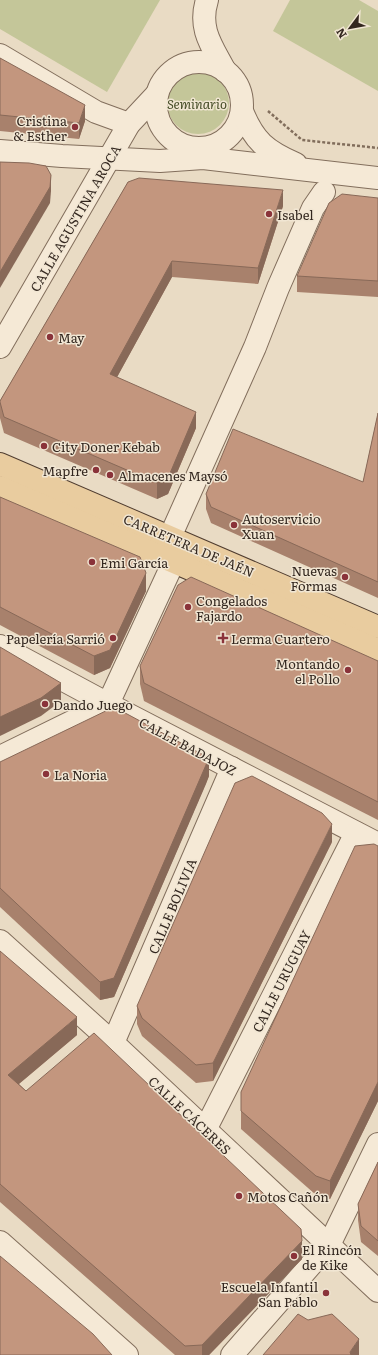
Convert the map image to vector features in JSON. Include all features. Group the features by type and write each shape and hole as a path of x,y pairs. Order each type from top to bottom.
{"main road":[{"name":"CARRETERA DE JAÉN","path":"0,464 198,548 378,627"},
{"name":"CARRETERA DE JAÉN","path":"0,487 378,650"}],"street":[{"path":"207,0 203,24 208,39 225,71 235,82 241,96 242,111 250,130 270,152 311,171"},
{"path":"0,55 96,112 129,124"},
{"path":"205,148 190,147 177,142 167,135 158,120 156,105 157,94 161,83 171,72 184,64 197,61 212,63 225,71"},
{"name":"CALLE AGUSTINA AROCA","path":"0,347 90,195 108,159 129,124 157,94"},
{"path":"160,161 205,148 229,136 238,124 242,111"},
{"path":"0,151 108,159 160,161 203,158 378,178"},
{"path":"170,537 255,347 278,288 313,208 324,192"},
{"path":"0,757 108,704 174,561 198,548"},
{"name":"CALLE BADAJOZ","path":"0,646 108,704 378,844"},
{"name":"CALLE BOLIVIA","path":"113,1043 232,768"},
{"name":"CALLE URUGUAY","path":"206,1130 356,833"},
{"name":"CALLE CÁCERES","path":"0,941 113,1043 378,1291"},
{"path":"232,1355 329,1245 378,1144"},
{"path":"0,1242 127,1355"}],"path":[{"path":"238,90 274,115 302,140 378,148"}],"green space":[{"path":"0,0 160,0 107,92 0,29"},
{"path":"290,0 359,0 378,11 378,91 273,31"},
{"name":"Seminario","path":"198,72 210,75 220,81 226,91 229,103 226,115 220,125 210,131 198,134 186,131 176,125 170,115 167,103 170,91 176,81 186,75"}],"building":[{"path":"0,58 85,105 79,123 0,115"},
{"path":"0,162 29,163 46,166 51,175 50,187 0,272"},
{"path":"139,178 283,190 258,268 172,261 110,374 196,412 168,478 157,483 4,417 0,402 128,182"},
{"path":"342,194 378,198 378,281 297,276 329,203"},
{"path":"378,413 378,582 211,507 206,494 233,429 363,482"},
{"path":"0,497 140,557 146,573 110,650 94,656 0,607"},
{"path":"191,577 378,661 378,802 144,683 140,666 178,585"},
{"path":"0,647 61,683 41,698 0,717"},
{"path":"114,707 209,758 114,978 100,982 0,888 0,762"},
{"path":"252,776 322,813 332,824 213,1063 196,1065 142,1018 137,1006 235,783"},
{"path":"374,844 378,846 378,1082 330,1181 316,1176 241,1111 241,1092 355,846"},
{"path":"0,951 77,1017 8,1075 26,1091 94,1033 301,1229 302,1241 202,1345 185,1346 0,1184"},
{"path":"378,1162 378,1241 361,1226 358,1204"},
{"path":"0,1256 93,1334 112,1355 0,1355"},
{"path":"298,1314 308,1320 332,1314 359,1339 350,1352 351,1355 263,1355"}],"place":[{"name":"Cristina & Esther","path":"75,127"},
{"name":"Isabel","path":"269,214"},
{"name":"May","path":"50,337"},
{"name":"City Doner Kebab","path":"44,446"},
{"name":"Mapfre","path":"96,470"},
{"name":"Almacenes Maysó","path":"110,475"},
{"name":"Autoservicio Xuan","path":"234,525"},
{"name":"Emi García","path":"92,562"},
{"name":"Nuevas Formas","path":"345,577"},
{"name":"Congelados Fajardo","path":"188,607"},
{"name":"Papelería Sarrió","path":"113,638"},
{"name":"Lerma Cuartero","path":"223,638"},
{"name":"Montando el Pollo","path":"348,670"},
{"name":"Dando Juego","path":"45,704"},
{"name":"La Noria","path":"46,774"},
{"name":"Motos Cañón","path":"239,1196"},
{"name":"El Rincón de Kike","path":"294,1256"},
{"name":"Escuela Infantil San Pablo","path":"326,1293"}]}
